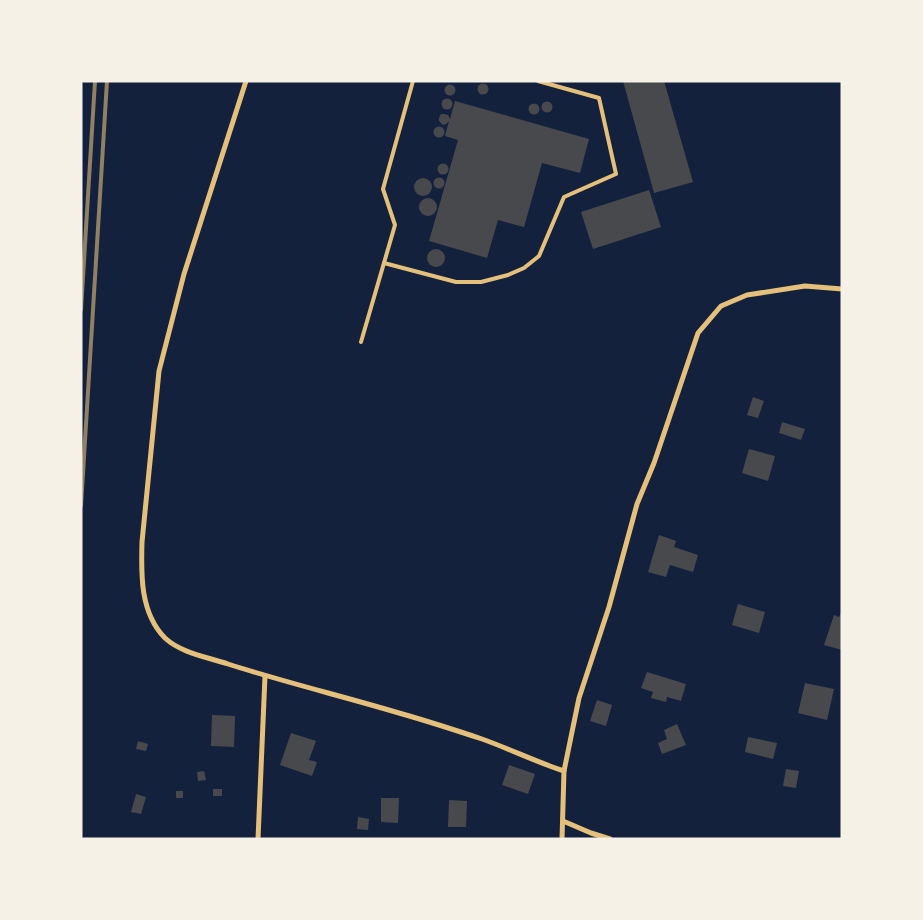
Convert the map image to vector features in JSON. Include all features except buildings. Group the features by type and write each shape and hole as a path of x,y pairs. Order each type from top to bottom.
{"street":[{"path":"246,81 184,274 159,371 142,542 142,564 147,611 156,628 164,637 188,652 265,676 400,713 481,739 564,771"},
{"path":"562,839 564,771 580,698 638,504 698,334 721,306 747,294 805,286 842,289"},
{"path":"258,839 265,676"},
{"path":"563,820 591,834 610,839"}],"lane":[{"path":"361,342 395,225 383,189 413,81"},
{"path":"384,263 456,282 482,282 508,275 524,268 539,256 564,197 616,174 599,98 538,81"}],"railway":[{"path":"81,310 95,81"},
{"path":"81,506 107,81"}]}
